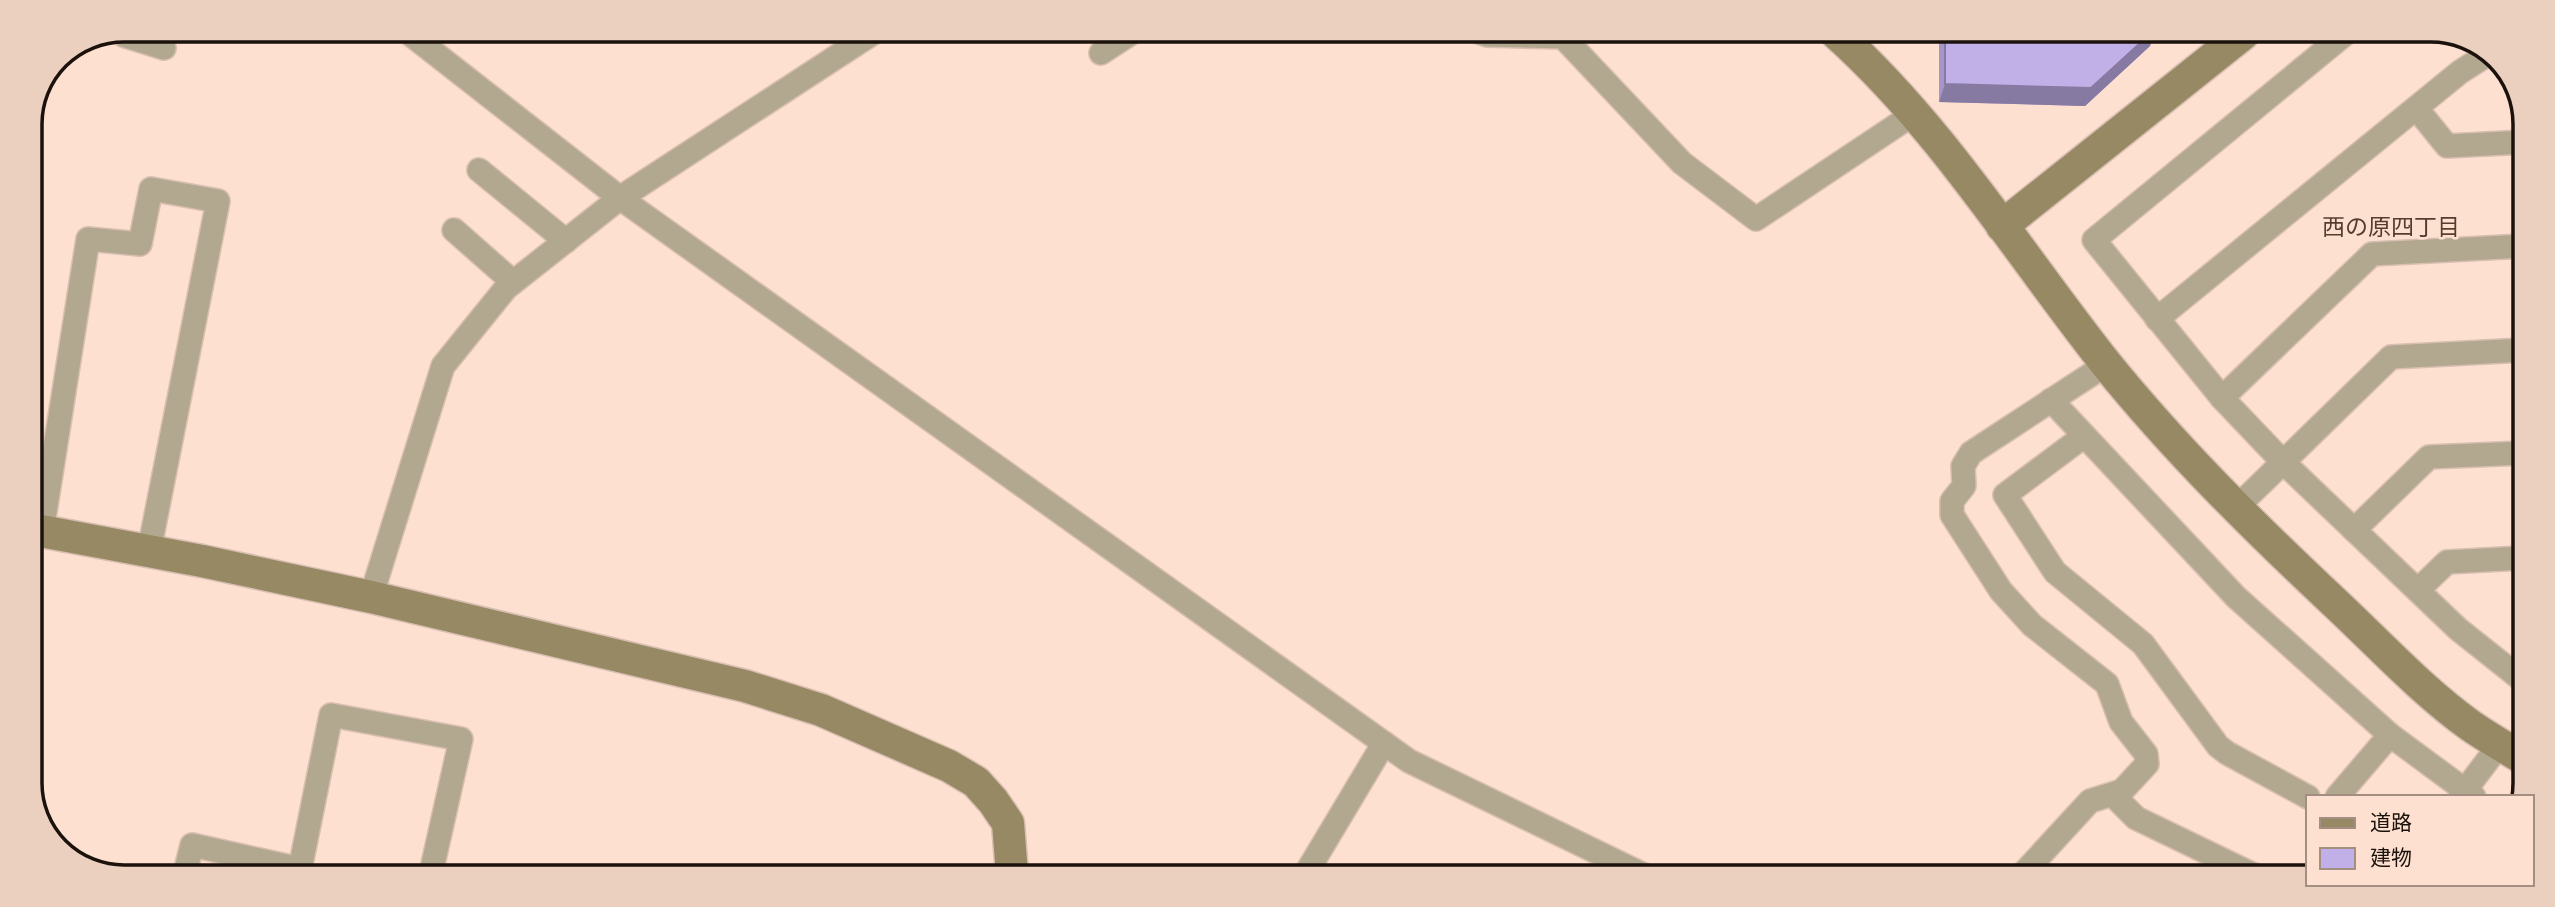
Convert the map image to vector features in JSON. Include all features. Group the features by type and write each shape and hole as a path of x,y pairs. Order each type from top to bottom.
{"street":[{"path":"145,42 164,48"},
{"path":"420,42 620,198 1409,761 1623,865"},
{"path":"371,597 443,366 506,288 620,198 859,42"},
{"path":"1101,53 1118,42"},
{"path":"1568,42 1682,163 1756,219 1915,113"},
{"path":"1846,42 1915,113 2106,364 2169,439 2236,508 2423,685 2471,726 2510,751 2466,795 2390,735 2236,597 2051,400"},
{"path":"2002,226 2233,42"},
{"path":"2334,42 2094,240 2222,398 2283,462 2466,636 2513,673"},
{"path":"2157,319 2460,72 2481,59"},
{"path":"2417,109 2447,146 2513,143"},
{"path":"479,170 566,241"},
{"path":"42,496 88,239 140,244 151,189 218,201 149,551"},
{"path":"454,230 513,282"},
{"path":"2222,398 2372,254 2513,247"},
{"path":"2236,508 2391,357 2513,351"},
{"path":"2106,364 1971,453 1963,466 1964,486 1952,501 1952,515 2001,591 2032,625 2110,690 2121,722 2147,759 2147,764 2122,791 2119,801 2136,818 2233,865"},
{"path":"2084,436 2006,495 2055,572 2143,644 2218,746 2306,796"},
{"path":"2354,530 2429,457 2513,453"},
{"path":"42,531 371,597 768,692 821,710 949,766 976,782 1008,823 1011,865"},
{"path":"2418,590 2447,562 2513,558"},
{"path":"301,865 331,715 461,739 433,865"},
{"path":"2339,795 2390,735"},
{"path":"1311,865 1384,743"},
{"path":"2031,865 2090,801 2122,791"},
{"path":"187,865 192,845 282,865"}],"building":[{"path":"1945,42 2141,42 2091,88 1945,84"}],"district":[{"name":"西の原四丁目","path":"2391,227"}]}
